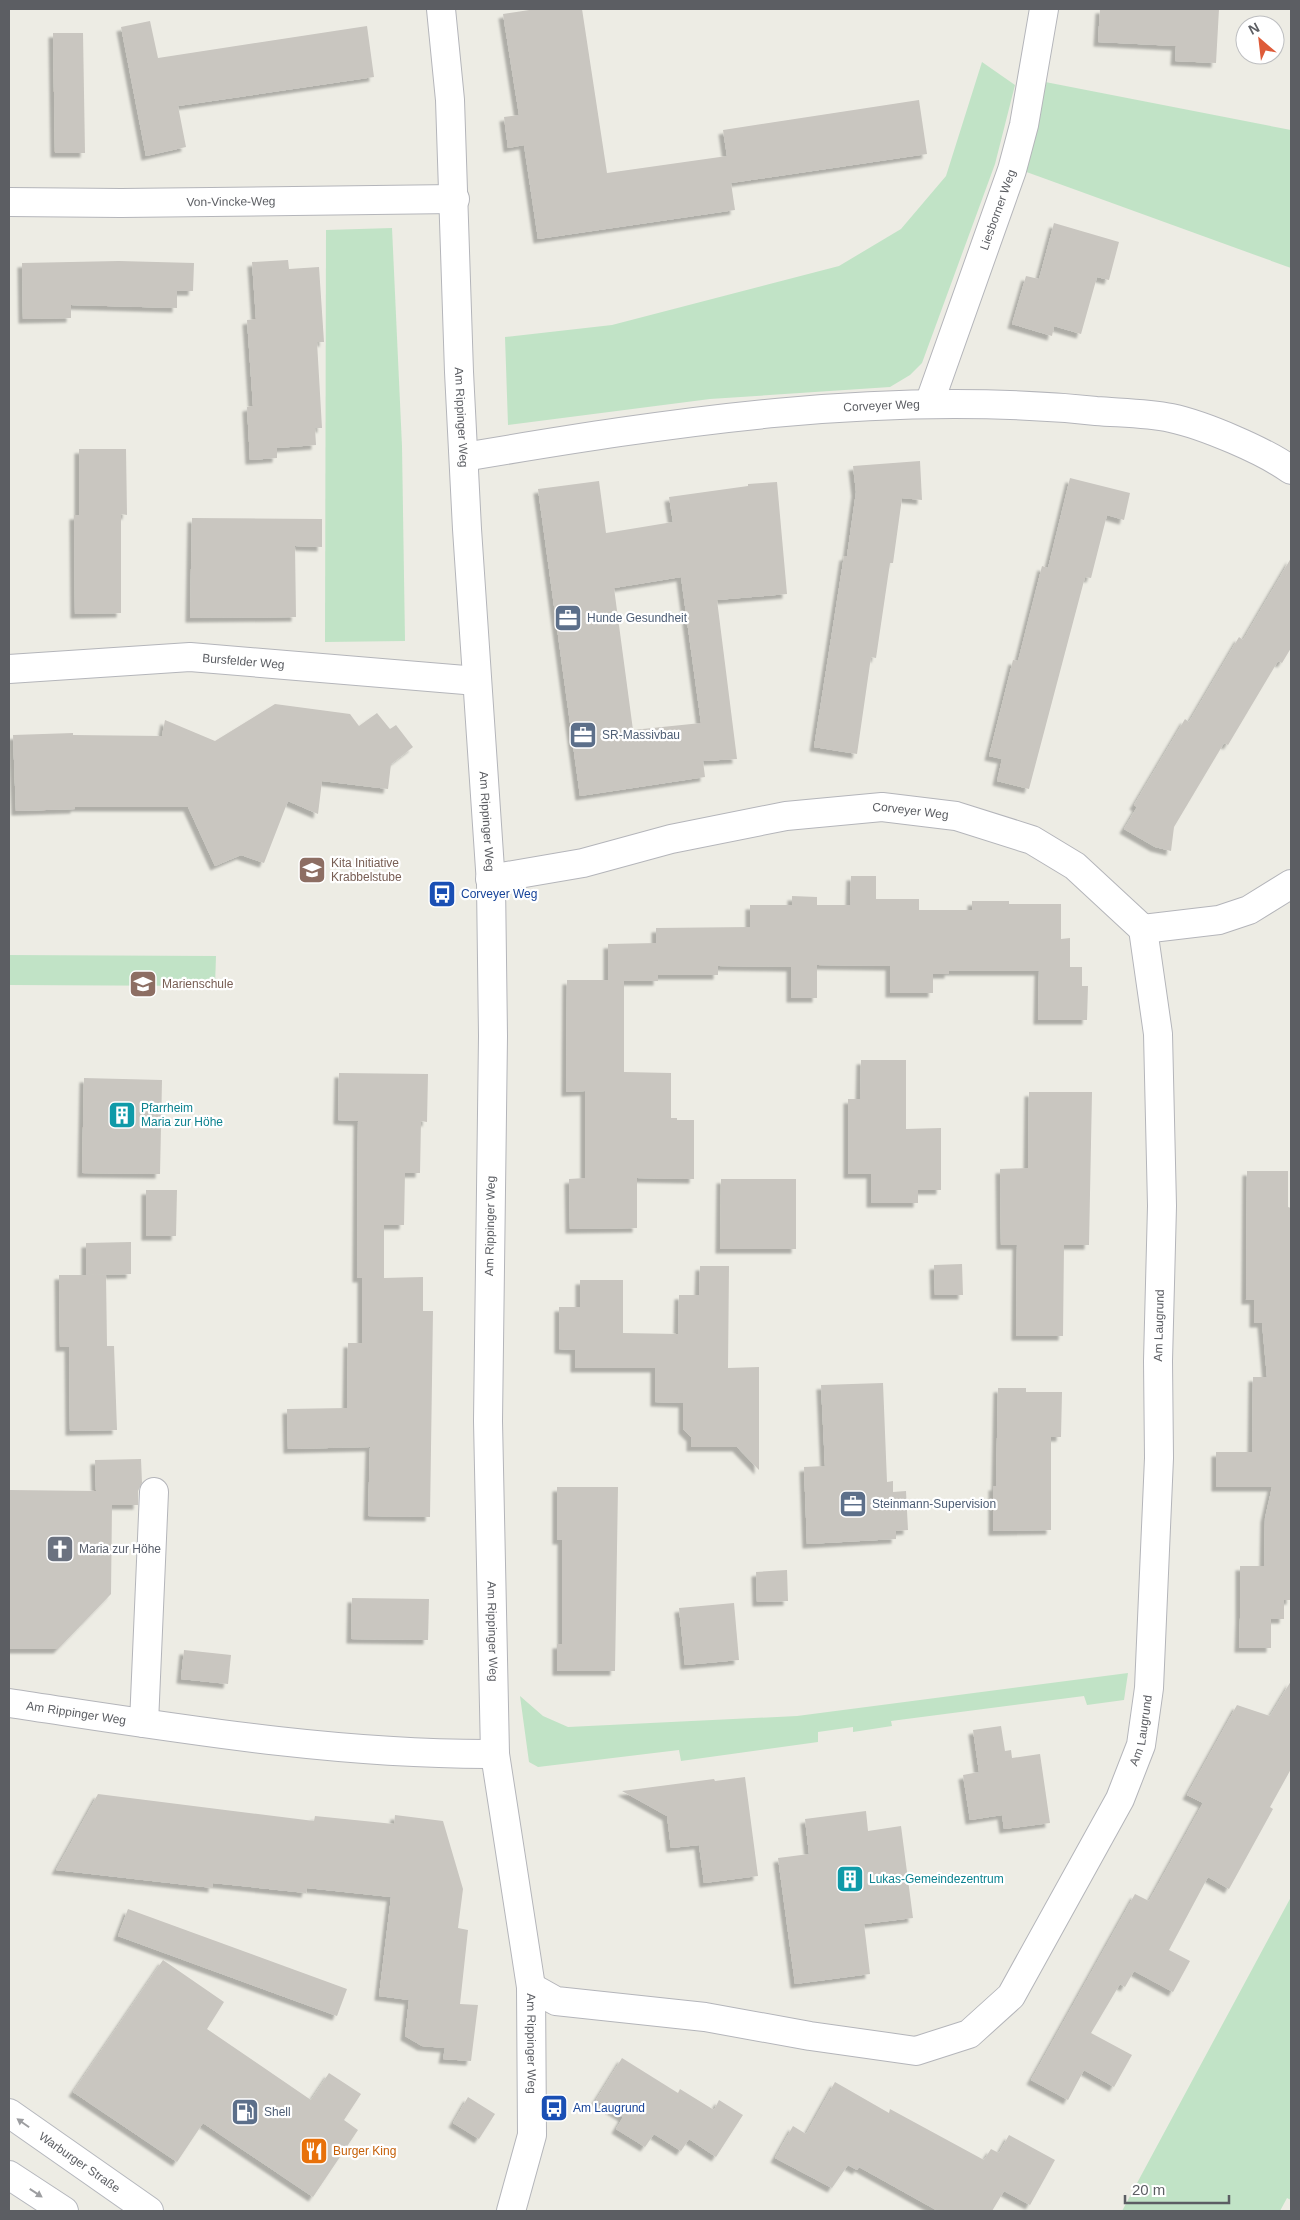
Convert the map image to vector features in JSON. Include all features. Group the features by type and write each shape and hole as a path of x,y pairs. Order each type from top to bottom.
{"street":[{"name":"Am Rippinger Weg","path":"441,9 450,100 455,199 459,372 490,878 493,1036 488,1421 495,1754 531,1987 532,2135 511,2211"},
{"name":"Liesborner Weg","path":"929,404 1012,170 1024,125 1044,9"},
{"name":"Von-Vincke-Weg","path":"9,202 121,203 455,199"},
{"name":"Corveyer Weg","path":"464,457 611,432 715,420 929,404 1053,406 1172,418 1234,439 1291,470"},
{"name":"Bursfelder Weg","path":"9,670 190,657 477,681"},
{"name":"Corveyer Weg","path":"490,878 583,863 671,838 786,816 882,807 956,816 1032,840 1075,866 1143,929"},
{"path":"1143,929 1219,920 1249,910 1291,884"},
{"name":"Am Laugrund","path":"531,1987 556,2001 705,2017 810,2036 916,2051 969,2034 1011,1996 1120,1799 1141,1745 1150,1688 1159,1458 1158,1361 1162,1206 1158,1034 1143,929"},
{"name":"Am Rippinger Weg","path":"144,1723 154,1492"},
{"name":"Am Rippinger Weg","path":"9,1703 218,1734 399,1753 495,1754"},
{"name":"Warburger Straße","path":"9,2113 150,2211"},
{"path":"9,2175 64,2211"}],"green space":[{"path":"982,62 1015,85 995,164 922,363 910,375 890,387 710,399 508,425 505,337 612,325 839,266 901,229 946,176"},
{"path":"1035,80 1291,130 1291,268 1021,170"},
{"path":"392,228 402,446 405,641 325,642 326,230"},
{"path":"9,955 216,956 215,986 9,985"},
{"path":"1128,1673 1124,1700 1087,1705 1084,1696 891,1721 892,1726 853,1732 853,1727 818,1732 818,1742 681,1761 679,1750 538,1767 529,1762 520,1696 543,1716 568,1727 797,1716"},
{"path":"1291,1897 1291,2200 1287,2198 1280,2211 1122,2211"}],"building":[{"path":"536,9 582,9 607,173 727,156 723,130 919,100 927,154 731,183 735,210 538,239 524,145 508,148 504,117 519,115 503,14"},
{"path":"1100,9 1219,9 1216,63 1175,61 1176,46 1098,42"},
{"path":"150,21 158,58 367,26 374,77 178,106 186,147 146,156 121,27"},
{"path":"53,33 83,33 85,153 55,153"},
{"path":"1054,223 1119,242 1109,280 1097,277 1081,334 1054,326 1052,336 1012,324 1026,276 1039,279"},
{"path":"288,260 289,269 319,267 324,342 317,342 322,428 315,428 316,445 277,448 277,458 250,460 247,407 253,406 247,320 256,319 252,262"},
{"path":"119,261 194,263 193,291 177,291 177,308 71,305 71,318 23,319 22,263"},
{"path":"79,449 126,449 127,515 121,514 121,613 75,614 74,515 79,515"},
{"path":"920,461 922,500 902,498 893,563 890,563 876,658 871,657 857,754 814,747 844,556 847,556 856,492 853,466"},
{"path":"1070,478 1130,493 1124,520 1107,515 1091,578 1085,577 1029,789 997,781 1002,759 989,756 1013,660 1018,661 1042,566 1048,568"},
{"path":"599,481 606,533 673,522 669,497 748,486 748,484 777,482 787,594 717,600 737,759 703,761 705,777 580,796 538,489","holes":["681,577 701,723 633,730 614,588"]},
{"path":"192,518 322,519 322,547 295,546 296,617 190,618"},
{"path":"1291,558 1291,648 1282,663 1278,661 1228,745 1224,743 1174,827 1171,851 1155,847 1124,829 1137,807 1134,805 1185,719 1189,722 1239,637 1243,640"},
{"path":"275,704 350,714 359,726 377,713 390,729 396,725 413,747 391,764 388,789 322,781 318,814 288,801 264,863 241,855 215,866 188,807 75,807 75,809 16,811 13,735 73,733 73,735 162,736 165,720 215,741"},
{"path":"851,876 876,876 876,899 919,899 919,910 972,910 972,901 1009,901 1009,904 1061,904 1061,939 1070,938 1070,967 1082,967 1082,986 1088,986 1087,1020 1038,1020 1039,971 949,971 949,974 933,974 933,993 890,993 890,966 817,965 817,998 791,998 791,967 718,966 718,975 658,975 658,981 624,981 624,1072 671,1073 671,1118 694,1120 694,1179 637,1178 637,1228 570,1229 569,1179 585,1178 585,1091 566,1092 567,980 608,980 608,944 656,943 656,928 750,927 750,905 792,905 792,896 817,897 817,905 850,905"},
{"path":"861,1060 906,1060 906,1129 941,1128 941,1190 918,1190 918,1203 871,1203 871,1174 848,1174 848,1099 860,1099"},
{"path":"339,1073 428,1074 427,1122 421,1121 420,1173 405,1173 404,1225 384,1225 384,1278 423,1277 423,1311 433,1311 430,1517 368,1516 370,1447 288,1449 287,1409 347,1408 348,1343 362,1343 362,1278 357,1278 358,1121 338,1120"},
{"name":"Pfarrheim Maria zur Höhe","path":"84,1078 162,1080 160,1174 82,1173"},
{"path":"1029,1092 1092,1092 1089,1245 1064,1245 1063,1336 1016,1336 1017,1245 1001,1245 1000,1169 1028,1168"},
{"path":"1247,1171 1288,1171 1288,1207 1291,1208 1291,1600 1284,1600 1284,1619 1271,1619 1271,1648 1239,1648 1240,1566 1264,1566 1265,1518 1272,1487 1216,1487 1216,1452 1252,1452 1253,1377 1267,1377 1262,1323 1254,1323 1254,1300 1246,1300"},
{"path":"721,1179 796,1179 796,1249 720,1249"},
{"path":"146,1190 177,1190 176,1236 146,1236"},
{"path":"131,1242 131,1274 86,1275 86,1243"},
{"path":"962,1264 963,1295 935,1295 934,1265"},
{"path":"700,1266 729,1266 728,1368 759,1367 759,1470 737,1447 691,1447 691,1437 683,1429 683,1403 655,1402 655,1368 575,1368 575,1350 559,1349 559,1307 580,1307 580,1280 623,1280 623,1333 678,1334 679,1295 699,1295"},
{"path":"59,1275 106,1275 107,1346 114,1346 117,1430 70,1431 69,1347 60,1347"},
{"path":"883,1383 887,1482 893,1481 893,1492 906,1491 908,1530 896,1531 896,1539 807,1544 804,1467 825,1466 821,1385"},
{"path":"998,1388 1026,1388 1026,1392 1062,1392 1061,1437 1051,1437 1051,1530 993,1531 993,1486 996,1486"},
{"name":"Maria zur Höhe","path":"141,1459 142,1483 138,1491 138,1505 112,1505 111,1594 58,1649 9,1649 9,1490 96,1491 95,1460"},
{"path":"557,1487 618,1487 615,1671 557,1671 557,1644 562,1644 562,1540 557,1540"},
{"path":"787,1570 788,1601 757,1602 756,1572"},
{"path":"352,1598 429,1599 428,1640 351,1639"},
{"path":"734,1603 739,1660 685,1665 679,1608"},
{"path":"184,1650 231,1655 228,1684 181,1679"},
{"path":"1291,1681 1291,1769 1270,1807 1273,1809 1229,1889 1208,1877 1169,1950 1190,1961 1173,1992 1134,1971 1125,1987 1120,1984 1091,2033 1132,2055 1114,2087 1084,2070 1068,2100 1031,2080 1135,1894 1149,1901 1203,1803 1187,1795 1237,1705 1270,1716"},
{"path":"1001,1726 1005,1751 1011,1750 1012,1758 1040,1754 1050,1823 1004,1829 1002,1815 970,1820 963,1775 979,1772 973,1730"},
{"path":"745,1777 758,1876 704,1883 699,1845 671,1848 667,1816 622,1791 714,1779 715,1781"},
{"path":"98,1794 314,1821 315,1816 394,1824 395,1815 443,1821 463,1889 458,1928 468,1930 460,2004 478,2005 471,2061 443,2059 445,2048 422,2046 405,2036 409,2000 379,1996 391,1897 307,1888 306,1893 213,1883 213,1888 56,1870"},
{"name":"Lukas-Gemeindezentrum","path":"866,1811 868,1831 901,1826 913,1918 864,1924 870,1974 795,1984 778,1858 809,1854 805,1819"},
{"path":"128,1909 347,1989 337,2016 118,1936"},
{"path":"163,1960 224,2002 207,2029 311,2100 329,2073 361,2094 344,2120 358,2130 313,2197 203,2123 177,2162 73,2092"},
{"path":"622,2058 678,2093 680,2089 714,2110 719,2100 743,2115 716,2157 689,2139 681,2151 654,2134 645,2147 616,2129 623,2117 596,2100"},
{"path":"835,2082 889,2113 890,2109 984,2160 991,2149 999,2153 1009,2135 1055,2160 1030,2205 1004,2191 992,2211 938,2211 859,2167 857,2170 848,2165 832,2188 775,2158 793,2126 806,2134"},
{"path":"468,2097 495,2114 479,2139 453,2123"}],"place":[{"name":"Hunde Gesundheit","path":"568,618"},
{"name":"SR-Massivbau","path":"583,735"},
{"name":"Kita Initiative Krabbelstube","path":"312,870"},
{"name":"Corveyer Weg","path":"442,894"},
{"name":"Marienschule","path":"143,984"},
{"name":"Pfarrheim Maria zur Höhe","path":"122,1115"},
{"name":"Steinmann-Supervision","path":"853,1504"},
{"name":"Maria zur Höhe","path":"60,1549"},
{"name":"Lukas-Gemeindezentrum","path":"850,1879"},
{"name":"Am Laugrund","path":"554,2108"},
{"name":"Shell","path":"245,2112"},
{"name":"Burger King","path":"314,2151"}]}
